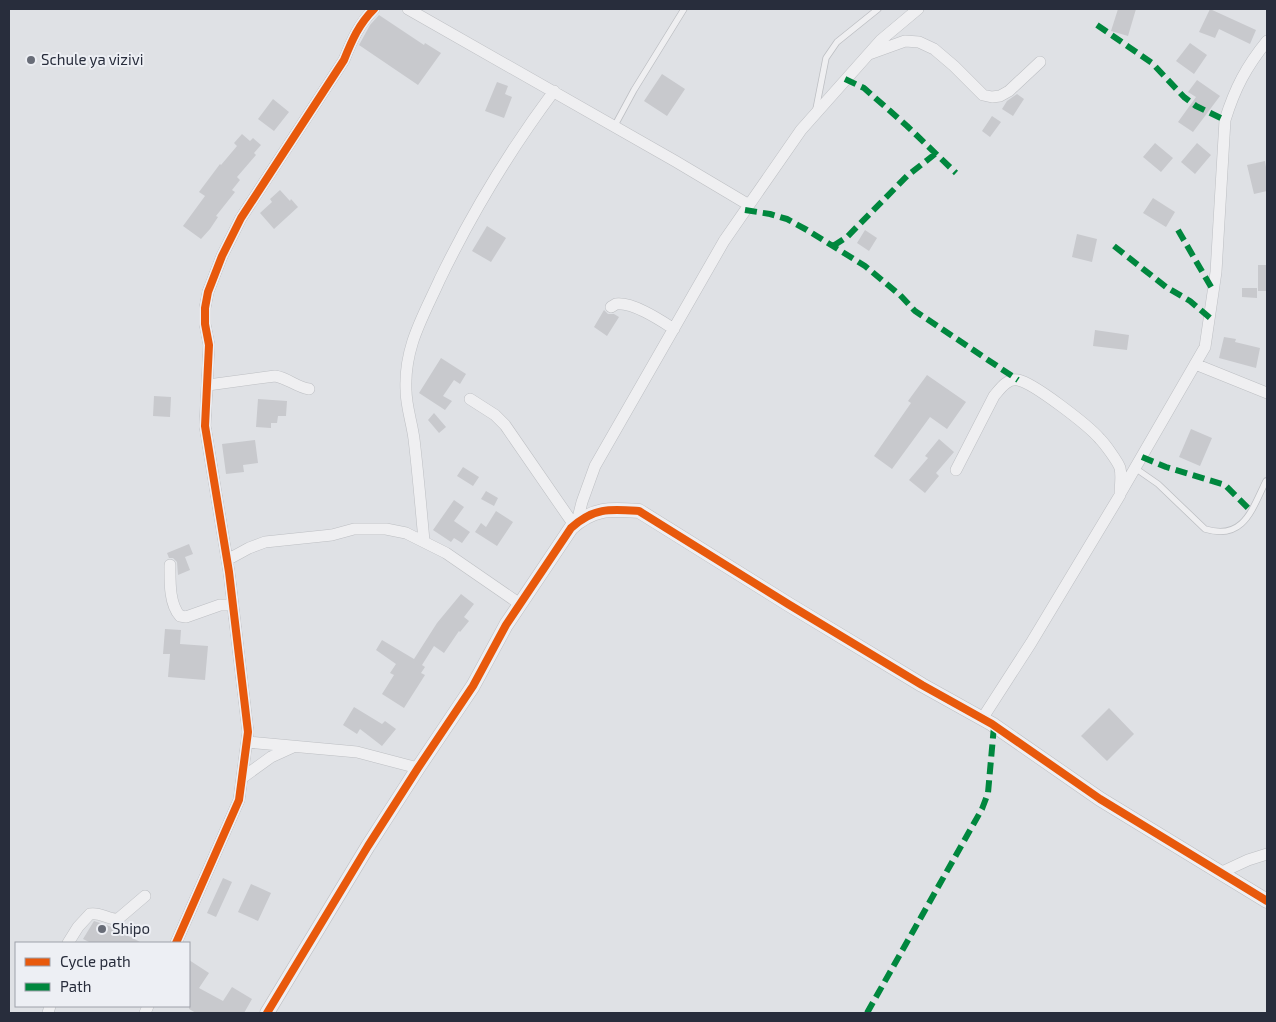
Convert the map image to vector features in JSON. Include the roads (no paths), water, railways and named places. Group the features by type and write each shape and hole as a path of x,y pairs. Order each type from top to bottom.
{"street":[{"path":"176,942 238,800 248,732 227,560 205,426 209,345 205,324 205,308 208,292 222,256 241,218 344,60 353,37 364,19 374,9"},
{"path":"408,9 676,161 749,205"},
{"path":"267,1013 368,846 473,686 506,625 576,523 596,466 724,241 801,130 881,40 918,9"},
{"path":"867,55 906,41 919,42 934,49 983,95 992,97 1000,96 1009,91 1040,62"},
{"path":"982,719 1031,643 1120,495 1205,347 1216,272 1225,120 1231,101 1246,70 1267,41"},
{"path":"424,541 418,466 406,391 410,350 414,333 482,200 523,133 554,91"},
{"path":"611,308 616,304 629,305 661,320 674,329"},
{"path":"1196,364 1267,393"},
{"path":"208,384 275,376 284,378 296,386 309,389"},
{"path":"956,470 994,396 1002,386 1011,381 1018,380 1031,386 1066,409 1100,439 1120,468 1120,495"},
{"path":"470,399 505,425 576,523"},
{"path":"576,523 593,512 612,509 640,512 780,600 982,719 1100,799 1267,901"},
{"path":"227,560 265,542 332,535 354,529 386,529 406,533 446,553 520,604"},
{"path":"170,566 172,598 175,611 180,616 186,617 220,605 233,605"},
{"path":"247,742 357,752 418,768"},
{"path":"242,778 270,757 294,747"},
{"path":"1220,873 1248,860 1267,854"},
{"path":"69,942 78,927 90,914 101,914 113,919 118,918 145,896"}],"lane":[{"path":"614,127 634,90 684,9"},
{"path":"815,114 826,58 837,42 878,9"},
{"path":"1135,468 1158,484 1205,529 1214,532 1230,532 1239,527 1248,515 1266,481"}],"place":[{"name":"Schule ya vizivi","path":"31,60"},
{"name":"Shipo","path":"102,929"}]}
